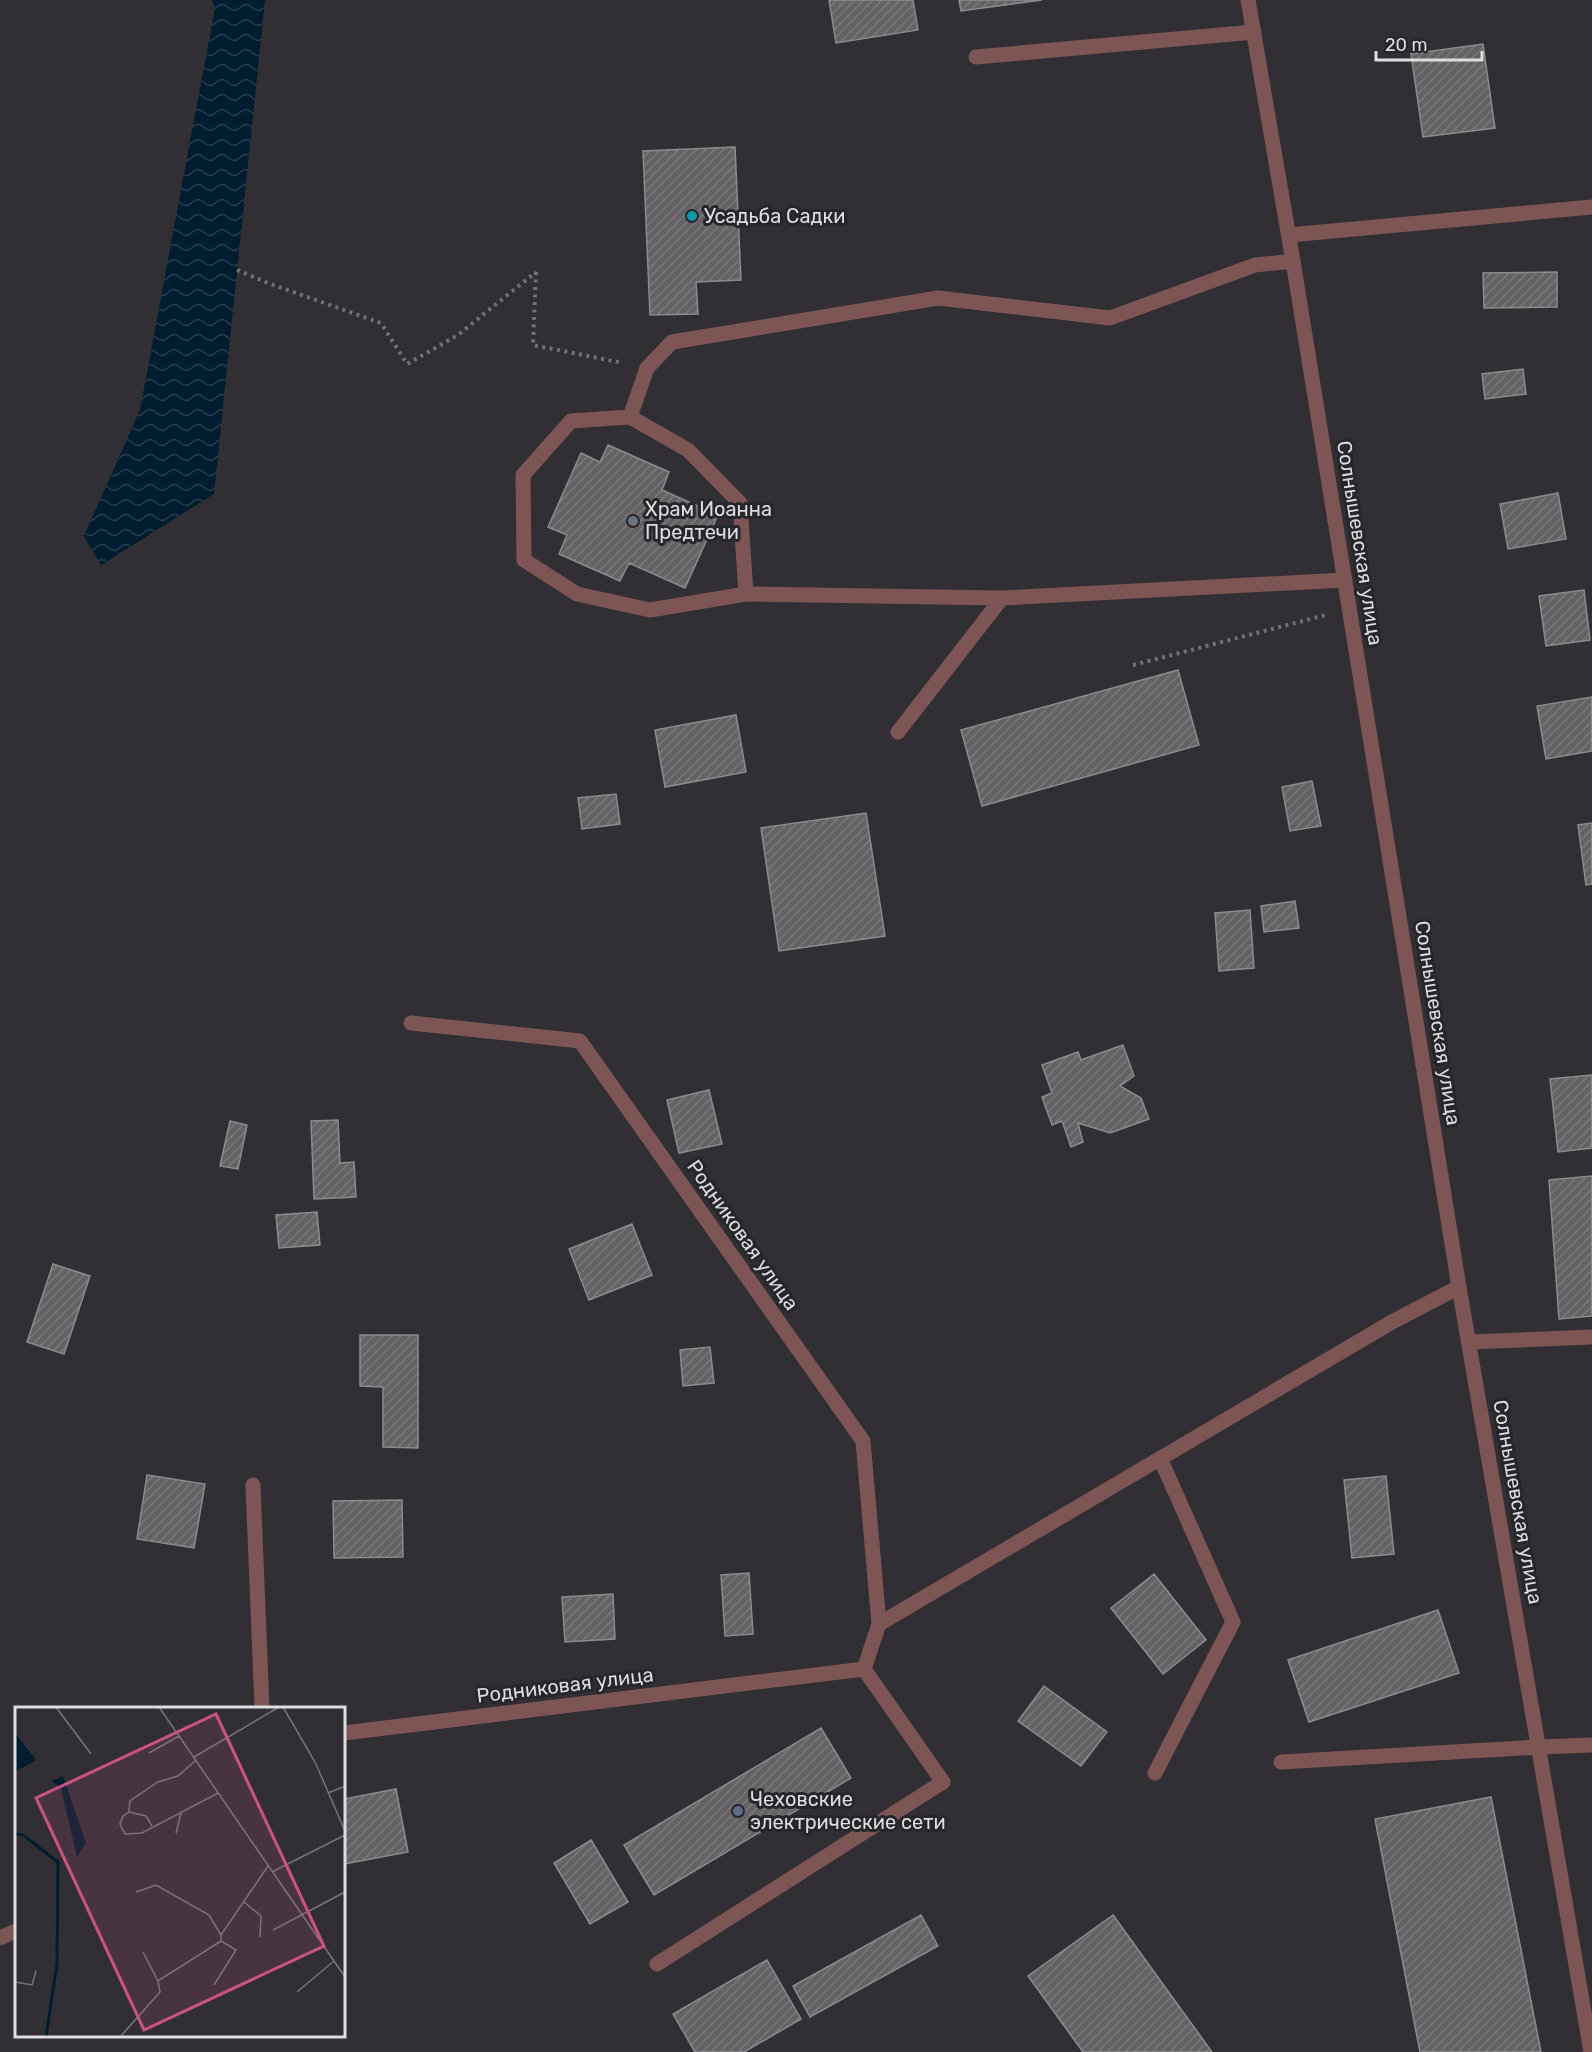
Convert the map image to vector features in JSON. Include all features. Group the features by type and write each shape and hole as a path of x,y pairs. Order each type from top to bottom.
{"street":[{"name":"Солнышевская улица","path":"1248,0 1289,235 1459,1287 1591,2052"},
{"path":"976,57 1254,32"},
{"path":"1289,235 1592,207"},
{"path":"630,417 647,368 672,342 938,298 1110,318 1255,265 1293,261"},
{"path":"746,594 740,503 688,450 630,417 571,421 523,475 524,560 577,594 650,610 746,594 1002,598 1345,580"},
{"path":"898,732 1002,598"},
{"name":"Родниковая улица","path":"411,1023 580,1041 863,1441 879,1624"},
{"path":"657,1964 943,1782 864,1669 879,1624 1392,1322 1459,1287"},
{"path":"1469,1341 1592,1337"},
{"path":"1155,1773 1233,1622 1160,1458"},
{"path":"254,1485 262,1707"},
{"name":"Родниковая улица","path":"345,1733 864,1669"},
{"path":"1281,1762 1592,1745"},
{"path":"0,1938 15,1931"}],"path":[{"path":"237,270 381,323 407,364 458,335 536,272 532,345 647,368"},
{"path":"1133,665 1350,609"}],"water":[{"path":"212,0 265,0 214,494 101,565 84,536 140,410 215,8"}],"building":[{"path":"829,0 913,0 918,30 836,43"},
{"path":"959,0 1042,0 961,11"},
{"path":"1483,44 1495,128 1423,137 1411,54"},
{"name":"Усадьба Садки","path":"735,147 741,280 696,282 698,314 650,315 643,151"},
{"path":"1557,272 1557,307 1484,308 1483,273"},
{"path":"1523,369 1526,394 1485,399 1482,374"},
{"name":"Храм Иоанна Предтечи","path":"608,445 669,472 662,490 718,515 685,588 629,563 620,581 559,554 567,535 548,527 581,453 600,462"},
{"path":"1558,493 1566,539 1508,549 1500,504"},
{"path":"1584,590 1590,640 1546,646 1539,596"},
{"path":"1178,670 1199,745 982,806 961,730"},
{"path":"1592,697 1592,751 1546,759 1537,706"},
{"path":"736,715 746,772 665,787 655,730"},
{"path":"1312,781 1321,826 1290,831 1282,787"},
{"path":"616,794 620,824 582,829 578,798"},
{"path":"866,813 885,936 779,951 761,828"},
{"path":"1592,823 1592,884 1586,885 1578,825"},
{"path":"1295,901 1299,928 1264,932 1261,906"},
{"path":"1250,910 1254,968 1219,971 1215,913"},
{"path":"1123,1045 1134,1076 1120,1086 1141,1098 1149,1119 1110,1133 1078,1123 1083,1142 1071,1147 1062,1121 1052,1125 1042,1097 1052,1093 1042,1065 1078,1052 1081,1060"},
{"path":"1592,1075 1592,1148 1558,1152 1550,1079"},
{"path":"709,1090 722,1144 679,1153 667,1100"},
{"path":"338,1120 340,1163 354,1162 356,1197 314,1199 311,1121"},
{"path":"230,1121 247,1125 238,1169 220,1166"},
{"path":"1592,1176 1592,1316 1559,1319 1549,1180"},
{"path":"317,1212 320,1245 279,1248 276,1215"},
{"path":"632,1224 652,1275 589,1300 569,1249"},
{"path":"53,1264 90,1276 64,1354 27,1342"},
{"path":"360,1335 418,1335 418,1448 383,1447 383,1387 360,1386"},
{"path":"710,1347 714,1383 683,1386 680,1350"},
{"path":"147,1475 205,1484 194,1548 137,1539"},
{"path":"1386,1476 1394,1554 1352,1558 1344,1480"},
{"path":"402,1500 403,1557 334,1558 333,1501"},
{"path":"749,1573 753,1634 725,1636 721,1575"},
{"path":"1154,1574 1206,1640 1163,1674 1111,1608"},
{"path":"613,1594 615,1639 565,1642 562,1597"},
{"path":"1438,1610 1459,1673 1309,1722 1288,1660"},
{"path":"1044,1686 1107,1732 1081,1766 1018,1721"},
{"name":"Чеховские электрические сети","path":"821,1728 851,1778 654,1895 624,1845"},
{"path":"396,1789 408,1852 345,1864 345,1799"},
{"path":"1491,1797 1541,2052 1420,2052 1375,1819"},
{"path":"591,1840 628,1902 590,1924 554,1863"},
{"path":"921,1915 938,1946 810,2017 793,1986"},
{"path":"1113,1915 1212,2052 1083,2052 1028,1976"},
{"path":"767,1960 801,2019 744,2052 695,2052 673,2014"}],"place":[{"name":"Усадьба Садки","path":"692,216"},
{"name":"Храм Иоанна Предтечи","path":"633,521"},
{"name":"Чеховские электрические сети","path":"738,1811"}]}
